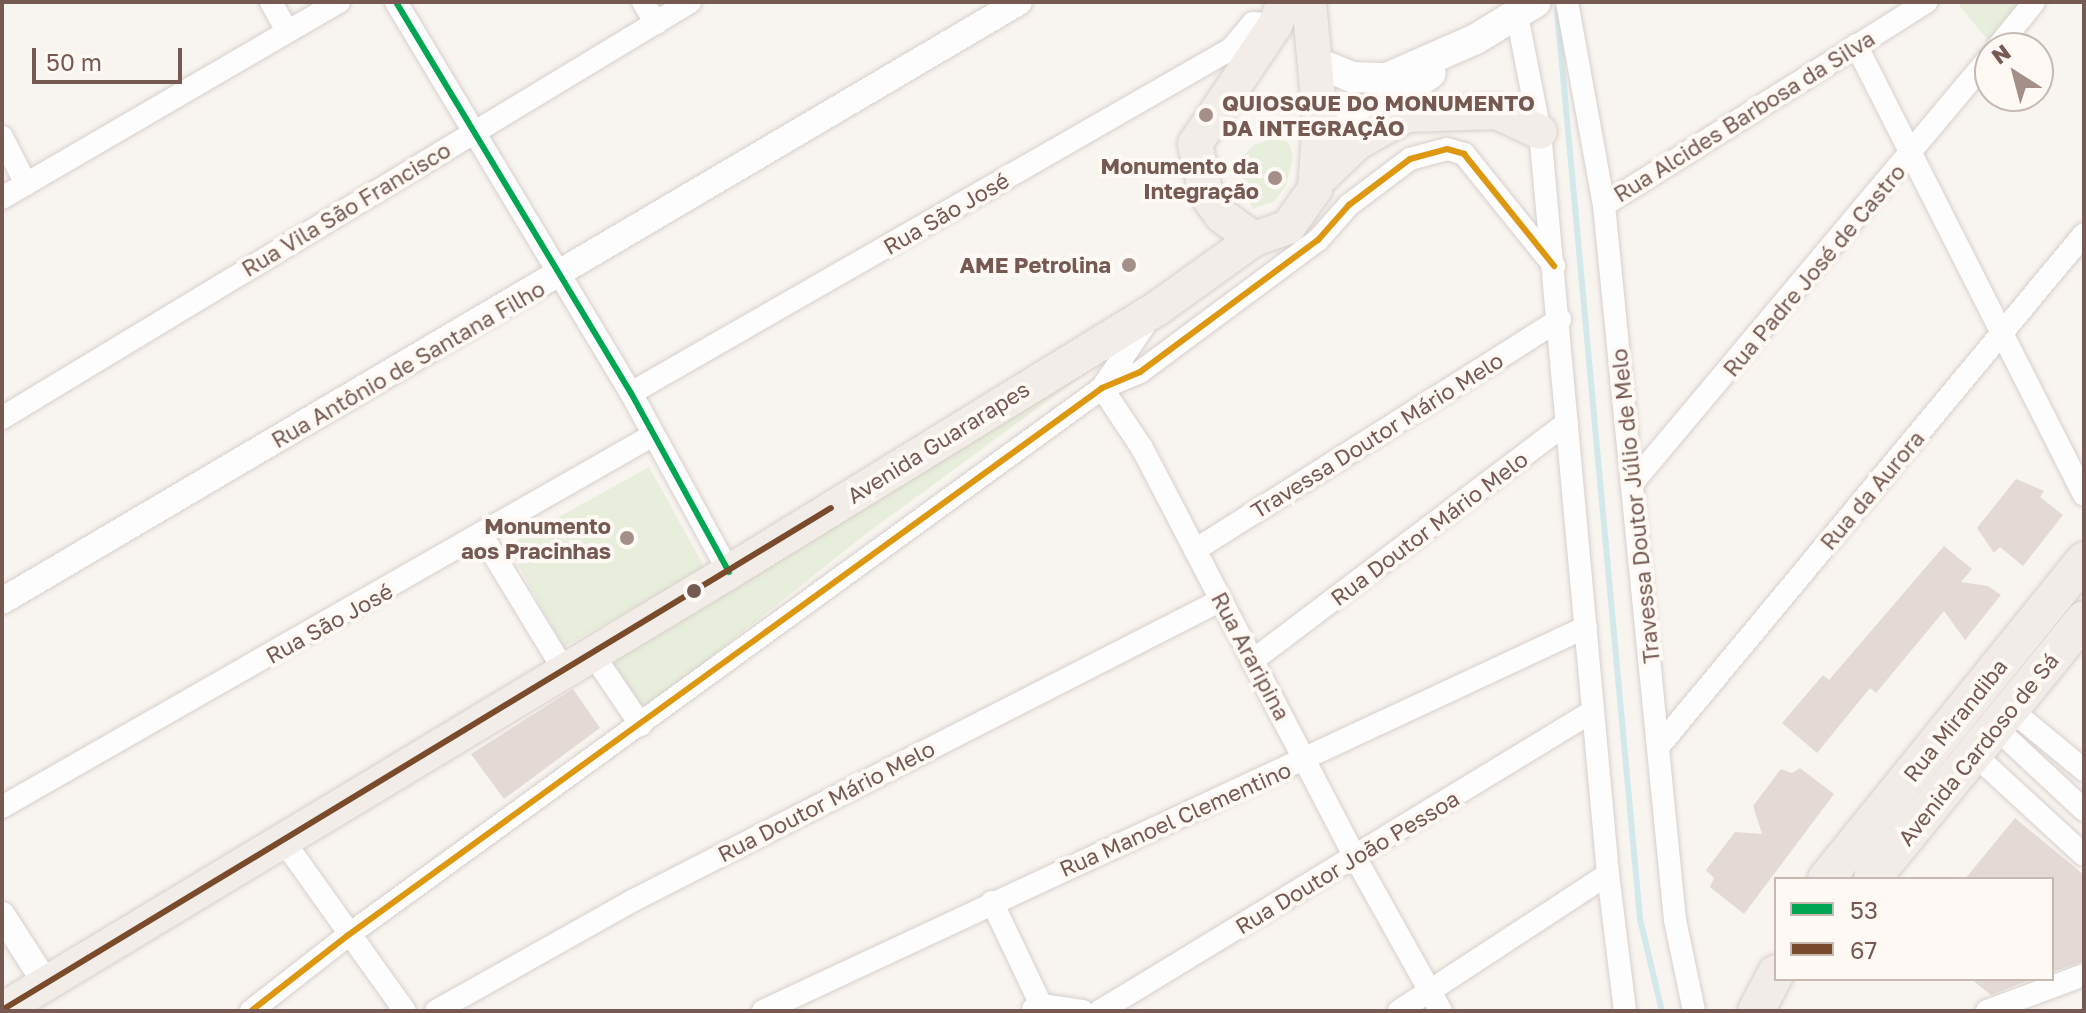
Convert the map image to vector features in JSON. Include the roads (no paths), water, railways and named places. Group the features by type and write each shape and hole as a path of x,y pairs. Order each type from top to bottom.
{"highway":[{"name":"Rua Mirandiba","path":"1828,877 2084,560"},
{"name":"Avenida Cardoso de Sá","path":"1874,877 2084,619"},
{"path":"1759,1011 1774,977"},
{"path":"1759,1011 1786,981"}],"main road":[{"path":"1309,2 1320,119 1317,181"},
{"path":"1320,119 1381,107 1476,39 1526,8"},
{"path":"1254,239 1222,216 1206,194 1195,155 1201,133 1233,85 1266,13"},
{"path":"1315,62 1352,77 1387,78 1476,39"},
{"path":"1317,181 1370,133 1407,115 1497,112 1516,117 1540,132"},
{"name":"Avenida Guararapes","path":"2,1010 285,843 1158,308 1254,239 1288,227 1305,210 1317,181"}],"street":[{"path":"271,2 287,31"},
{"path":"2,198 339,2"},
{"path":"396,2 631,393 729,572"},
{"path":"643,2 656,23"},
{"name":"Rua Vila São Francisco","path":"2,418 690,2"},
{"name":"Rua Antônio de Santana Filho","path":"5,598 560,276 1019,2"},
{"name":"Travessa Doutor Júlio de Melo","path":"1567,2 1604,205 1635,480 1675,920 1694,1011"},
{"name":"Rua Alcides Barbosa da Silva","path":"1604,205 1926,2"},
{"path":"2010,32 2034,2"},
{"path":"1526,8 1560,319 1608,874 1625,1011"},
{"name":"Rua São José","path":"631,393 1231,49 1266,13"},
{"path":"1856,45 2084,495"},
{"name":"Rua Padre José de Castro","path":"1635,480 1974,77"},
{"path":"2,137 26,184"},
{"path":"251,1011 347,936 1102,388 1140,372 1318,240 1349,205 1410,159 1447,149 1464,154 1554,266"},
{"name":"Rua da Aurora","path":"1659,746 2084,234"},
{"path":"1102,388 1158,308"},
{"name":"Travessa Doutor Mário Melo","path":"1195,550 1560,319"},
{"name":"Rua Araripina","path":"1102,388 1142,448 1252,661 1307,759 1356,859 1436,1001"},
{"name":"Rua Doutor Mário Melo","path":"1252,661 1567,423"},
{"name":"Rua São José","path":"2,807 483,537 653,435"},
{"path":"483,537 578,662 641,725"},
{"name":"Rua Doutor Mário Melo","path":"436,1011 632,901 1221,600"},
{"name":"Rua Manoel Clementino","path":"763,1011 1586,627"},
{"name":"Rua Doutor João Pessoa","path":"1100,1011 1356,859 1593,711"},
{"path":"1993,730 2084,770"},
{"path":"1993,730 2084,810"},
{"path":"1993,730 2082,850"},
{"path":"285,843 347,936 405,1011"},
{"path":"1399,1011 1436,1001 1608,874"},
{"path":"992,902 1038,1009 1083,1011"},
{"path":"2,915 45,982"},
{"path":"1987,1011 2084,975"}],"waterway":[{"path":"1557,10 1640,919 1662,1011"}],"place":[{"name":"QUIOSQUE DO MONUMENTO DA INTEGRAÇÃO","path":"1206,115"},
{"name":"Monumento da Integração","path":"1275,178"},
{"name":"AME Petrolina","path":"1129,265"},
{"name":"Monumento aos Pracinhas","path":"627,538"}]}
